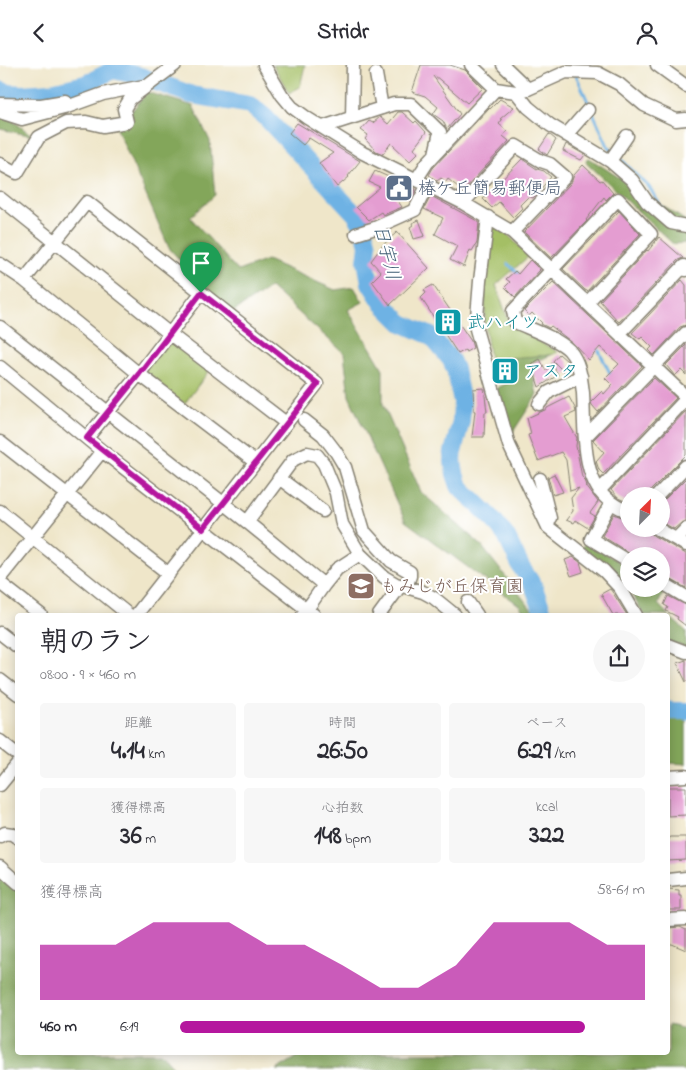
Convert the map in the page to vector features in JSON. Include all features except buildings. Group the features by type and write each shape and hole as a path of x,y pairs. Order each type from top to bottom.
{"street":[{"path":"0,164 17,173 39,137 66,123 86,123 103,126 127,122 124,109 130,99 176,65"},
{"path":"264,65 282,95 292,107 363,153 463,203 512,232 686,398 600,491"},
{"path":"352,118 353,65"},
{"path":"471,65 496,89 522,90 575,72 598,73 619,84 644,105 676,120 686,119"},
{"path":"503,65 522,90 528,107 566,135 614,156 647,202 671,223 686,226"},
{"path":"658,65 686,86"},
{"path":"376,74 382,108"},
{"path":"0,104 41,105 147,85"},
{"path":"435,154 496,89"},
{"path":"0,112 22,119 64,109 103,94"},
{"path":"323,127 394,104 411,104 440,132 435,154 421,183 415,210 375,229 356,234"},
{"path":"566,135 588,110"},
{"path":"614,156 627,136"},
{"path":"463,203 516,146 541,161 550,164 565,177 512,232"},
{"path":"0,198 170,334 286,423"},
{"path":"587,303 651,234 618,199 513,311 515,322 558,342 568,350 579,365 589,473 600,491 611,503 620,508"},
{"path":"24,280 87,202 318,384 138,613"},
{"path":"488,217 476,329 509,445 548,527 604,571 620,588 633,613"},
{"path":"0,264 24,280 139,374 255,462"},
{"path":"620,333 684,266 686,270"},
{"path":"87,438 201,293"},
{"path":"0,327 224,503 324,585"},
{"path":"586,437 686,333"},
{"path":"0,367 102,451 308,613 324,585 337,569 360,554"},
{"path":"538,405 549,391 581,376"},
{"path":"304,420 323,435 345,467 364,531 391,561 410,572 410,576 403,586 381,613"},
{"path":"0,442 169,574"},
{"path":"317,455 330,444"},
{"path":"0,578 102,451"},
{"path":"247,522 293,460 307,453 317,455 324,465 336,493 344,528 360,554 384,577 403,586 423,592 453,613"},
{"path":"666,487 686,466"},
{"path":"279,478 323,511"},
{"path":"540,479 550,520 548,527"},
{"path":"611,503 590,539 620,557"},
{"path":"0,511 127,613"},
{"path":"344,528 360,522"},
{"path":"670,536 681,542 686,529"},
{"path":"0,583 38,613"},
{"path":"670,587 686,597"},
{"path":"468,602 476,613"},
{"path":"0,633 15,645"},
{"path":"670,646 686,652"},
{"path":"0,680 15,691"},
{"path":"0,741 15,753"},
{"path":"0,785 15,767"},
{"path":"670,777 686,776"},
{"path":"0,836 5,833 15,836"},
{"path":"0,867 15,880"},
{"path":"670,880 686,878"},
{"path":"670,920 686,919"}],"green space":[{"path":"273,65 305,65 300,87 289,93"},
{"path":"147,92 193,106 210,141 215,195 190,217 238,271 267,260 335,290 354,287 363,302 348,310 383,369 383,404 421,492 480,544 534,613 525,613 519,605 405,521 349,396 344,353 270,287 229,315 169,248 116,126 131,112"},
{"path":"0,111 33,136 0,129"},
{"path":"589,158 686,221 686,243 673,244 585,161"},
{"path":"490,224 506,233 529,256 496,285 510,325 558,352 551,355 490,360 485,324 483,282"},
{"path":"170,334 212,367 182,407 139,374"},
{"path":"551,355 531,364 537,395 511,435 497,388 514,380 509,358"},
{"path":"586,542 620,563 620,580 609,568 582,548"},
{"path":"633,597 662,597 658,604 666,613 643,613"},
{"path":"670,617 672,619 686,631 686,648 670,642"},
{"path":"670,716 686,716 686,764 670,763"},
{"path":"0,874 15,885 15,1055 163,1055 176,1070 0,1070"},
{"path":"670,1025 686,1029 686,1070 276,1070 301,1055 670,1055"}],"waterway":[{"name":"日宇川","path":"0,90 21,94 51,92 85,84 113,70 140,76 192,95 250,105 266,118 356,215 363,227 368,245 366,261 370,283 383,304 402,323 431,336 451,360 455,369 462,402 461,421 452,456 459,486 492,518 506,536 521,567 533,585 543,613"},
{"name":"日宇川","path":"576,75 608,146 614,151"},
{"name":"日宇川","path":"618,156 649,187 662,208"},
{"path":"508,264 520,275"},
{"path":"597,347 611,375"},
{"name":"日宇川","path":"670,711 686,711"}],"place":[{"name":"椿ケ丘簡易郵便局","path":"399,188"},
{"name":"武ハイツ","path":"448,322"},
{"name":"アスタ","path":"505,371"},
{"name":"もみじが丘保育園","path":"361,586"}],"route":[{"path":"201,293 318,384 203,529 87,438 201,293"}]}
